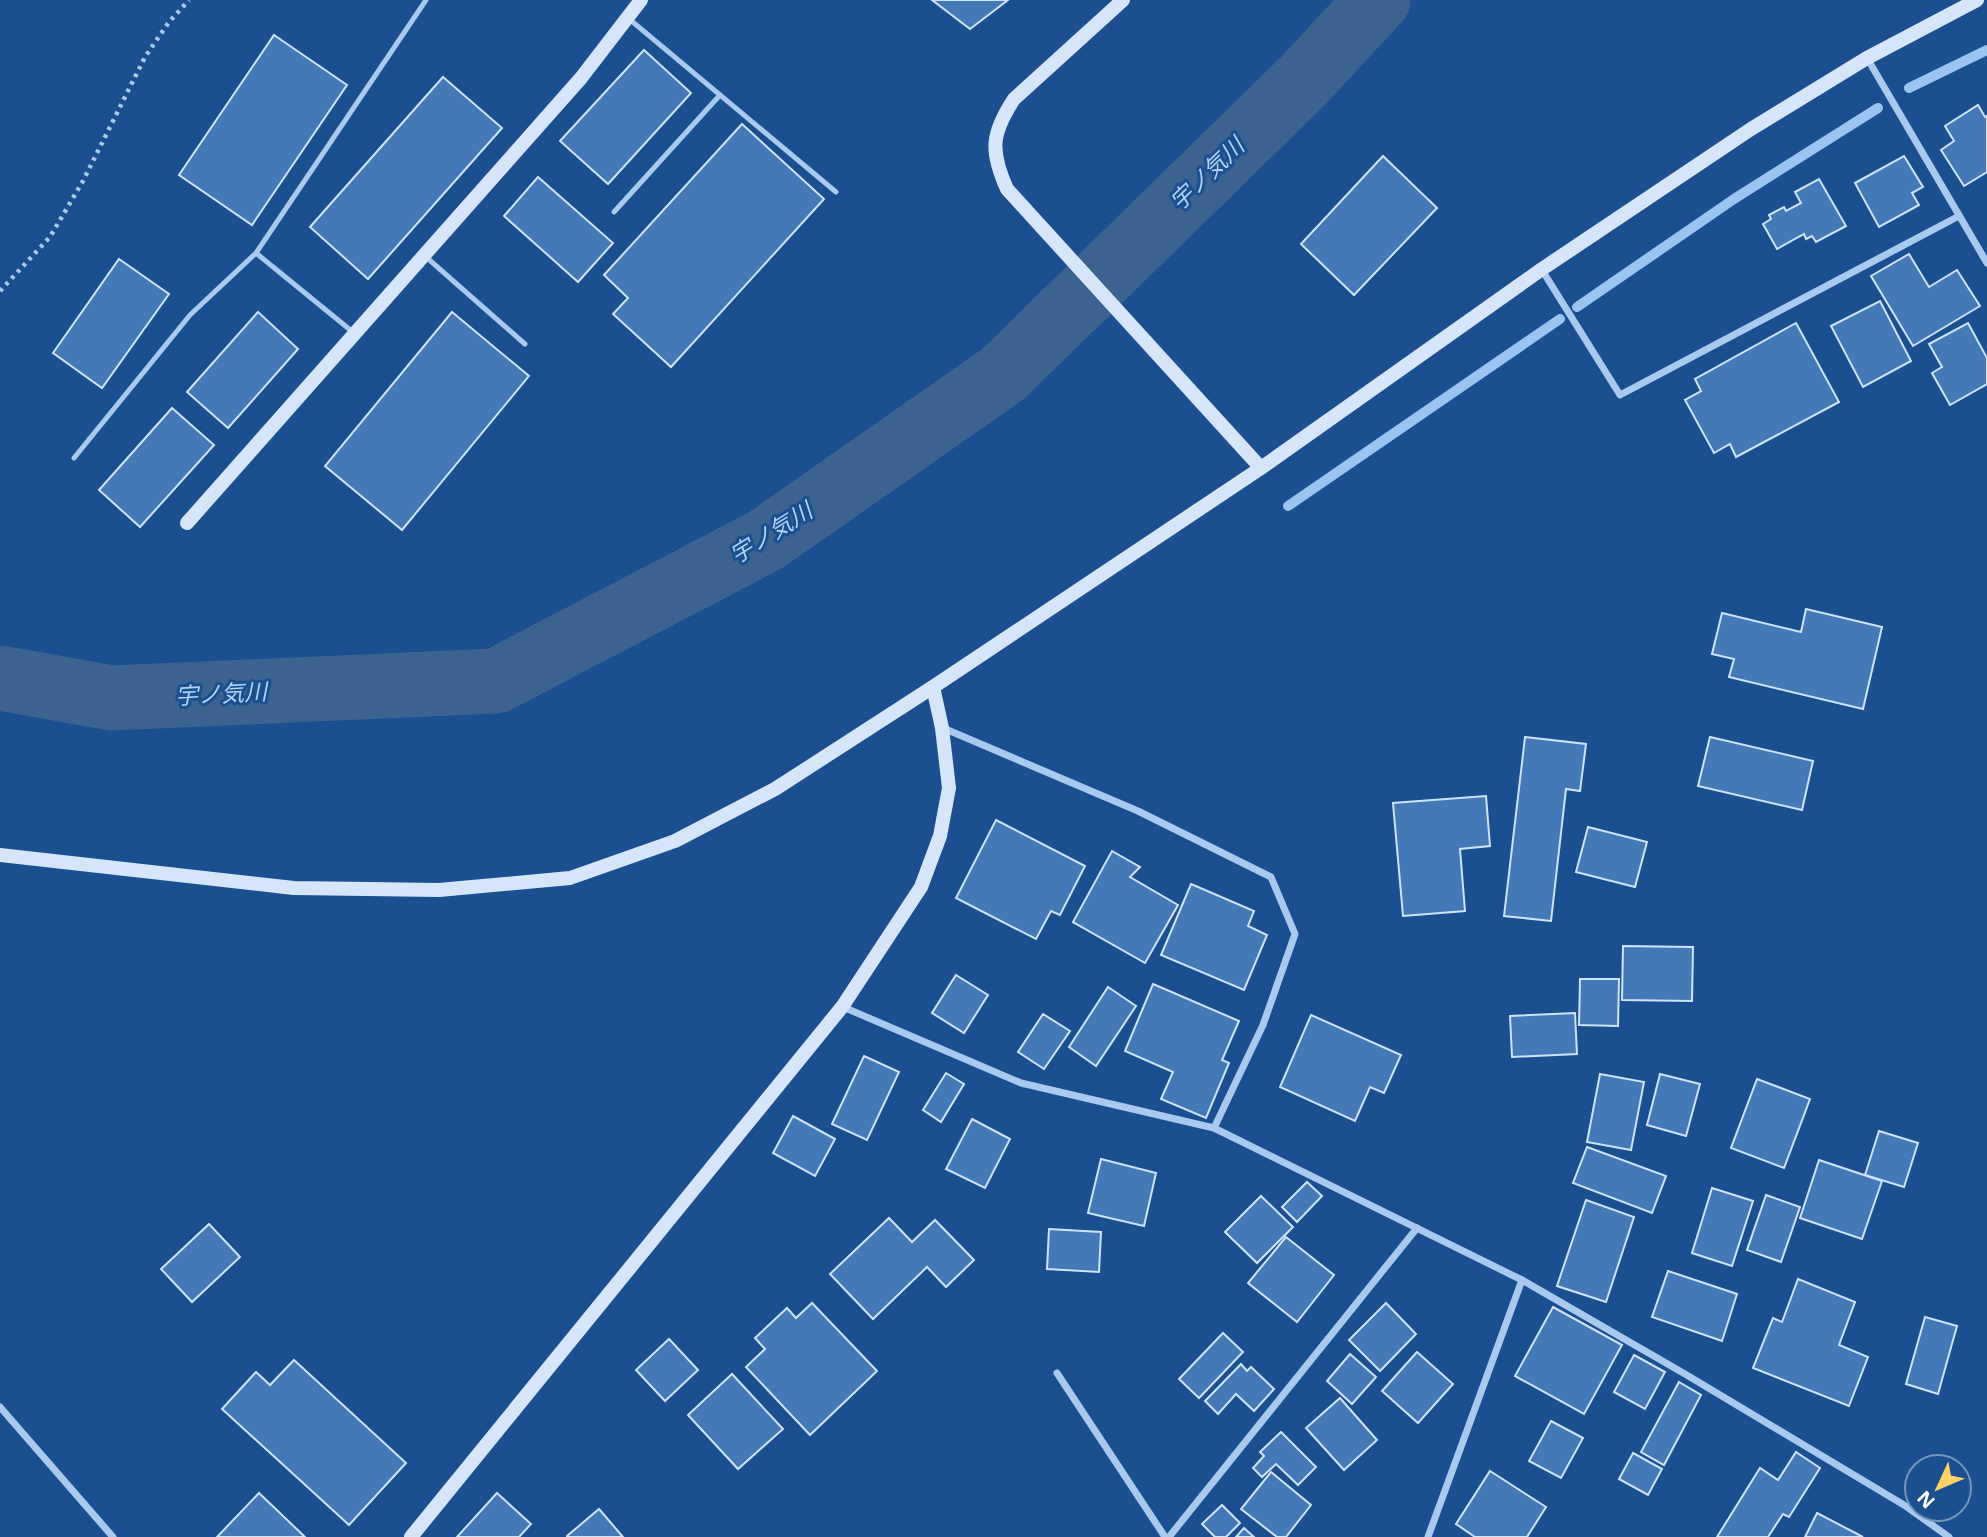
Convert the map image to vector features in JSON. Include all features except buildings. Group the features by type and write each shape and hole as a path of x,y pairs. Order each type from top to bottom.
{"street":[{"path":"187,523 581,78 641,0"},
{"path":"1123,0 1014,99 1002,118 995,141 996,165 1007,190 1261,468"},
{"path":"0,855 294,888 439,890 570,878 675,841 775,789 933,687 1261,468 1542,269 1751,129 1867,58 1977,0"},
{"path":"1867,58 1987,263"},
{"path":"1542,269 1620,395 1959,216"},
{"path":"411,1537 842,1007 921,887 940,836 949,788 942,728 933,687"},
{"path":"942,728 1138,811 1271,877 1295,934 1262,1025 1214,1128"},
{"path":"842,1007 1021,1083 1214,1128 1522,1280 1697,1380 1904,1505 1949,1537"},
{"path":"1057,1373 1167,1537 1417,1228"},
{"path":"1428,1537 1522,1280"},
{"path":"0,1407 113,1537"}],"lane":[{"path":"74,458 190,315 256,253 426,0"},
{"path":"628,18 836,192"},
{"path":"614,212 720,95"},
{"path":"256,253 355,333"},
{"path":"424,255 525,344"}],"path":[{"path":"0,291 50,237 83,181 145,57 169,22 190,0"}],"waterway":[{"name":"宇ノ気川","path":"0,678 112,698 496,681 766,540 1003,374 1303,81 1378,0"},
{"path":"1909,88 1987,50"},
{"path":"1577,307 1734,199 1878,108"},
{"path":"1288,506 1560,319"}]}
